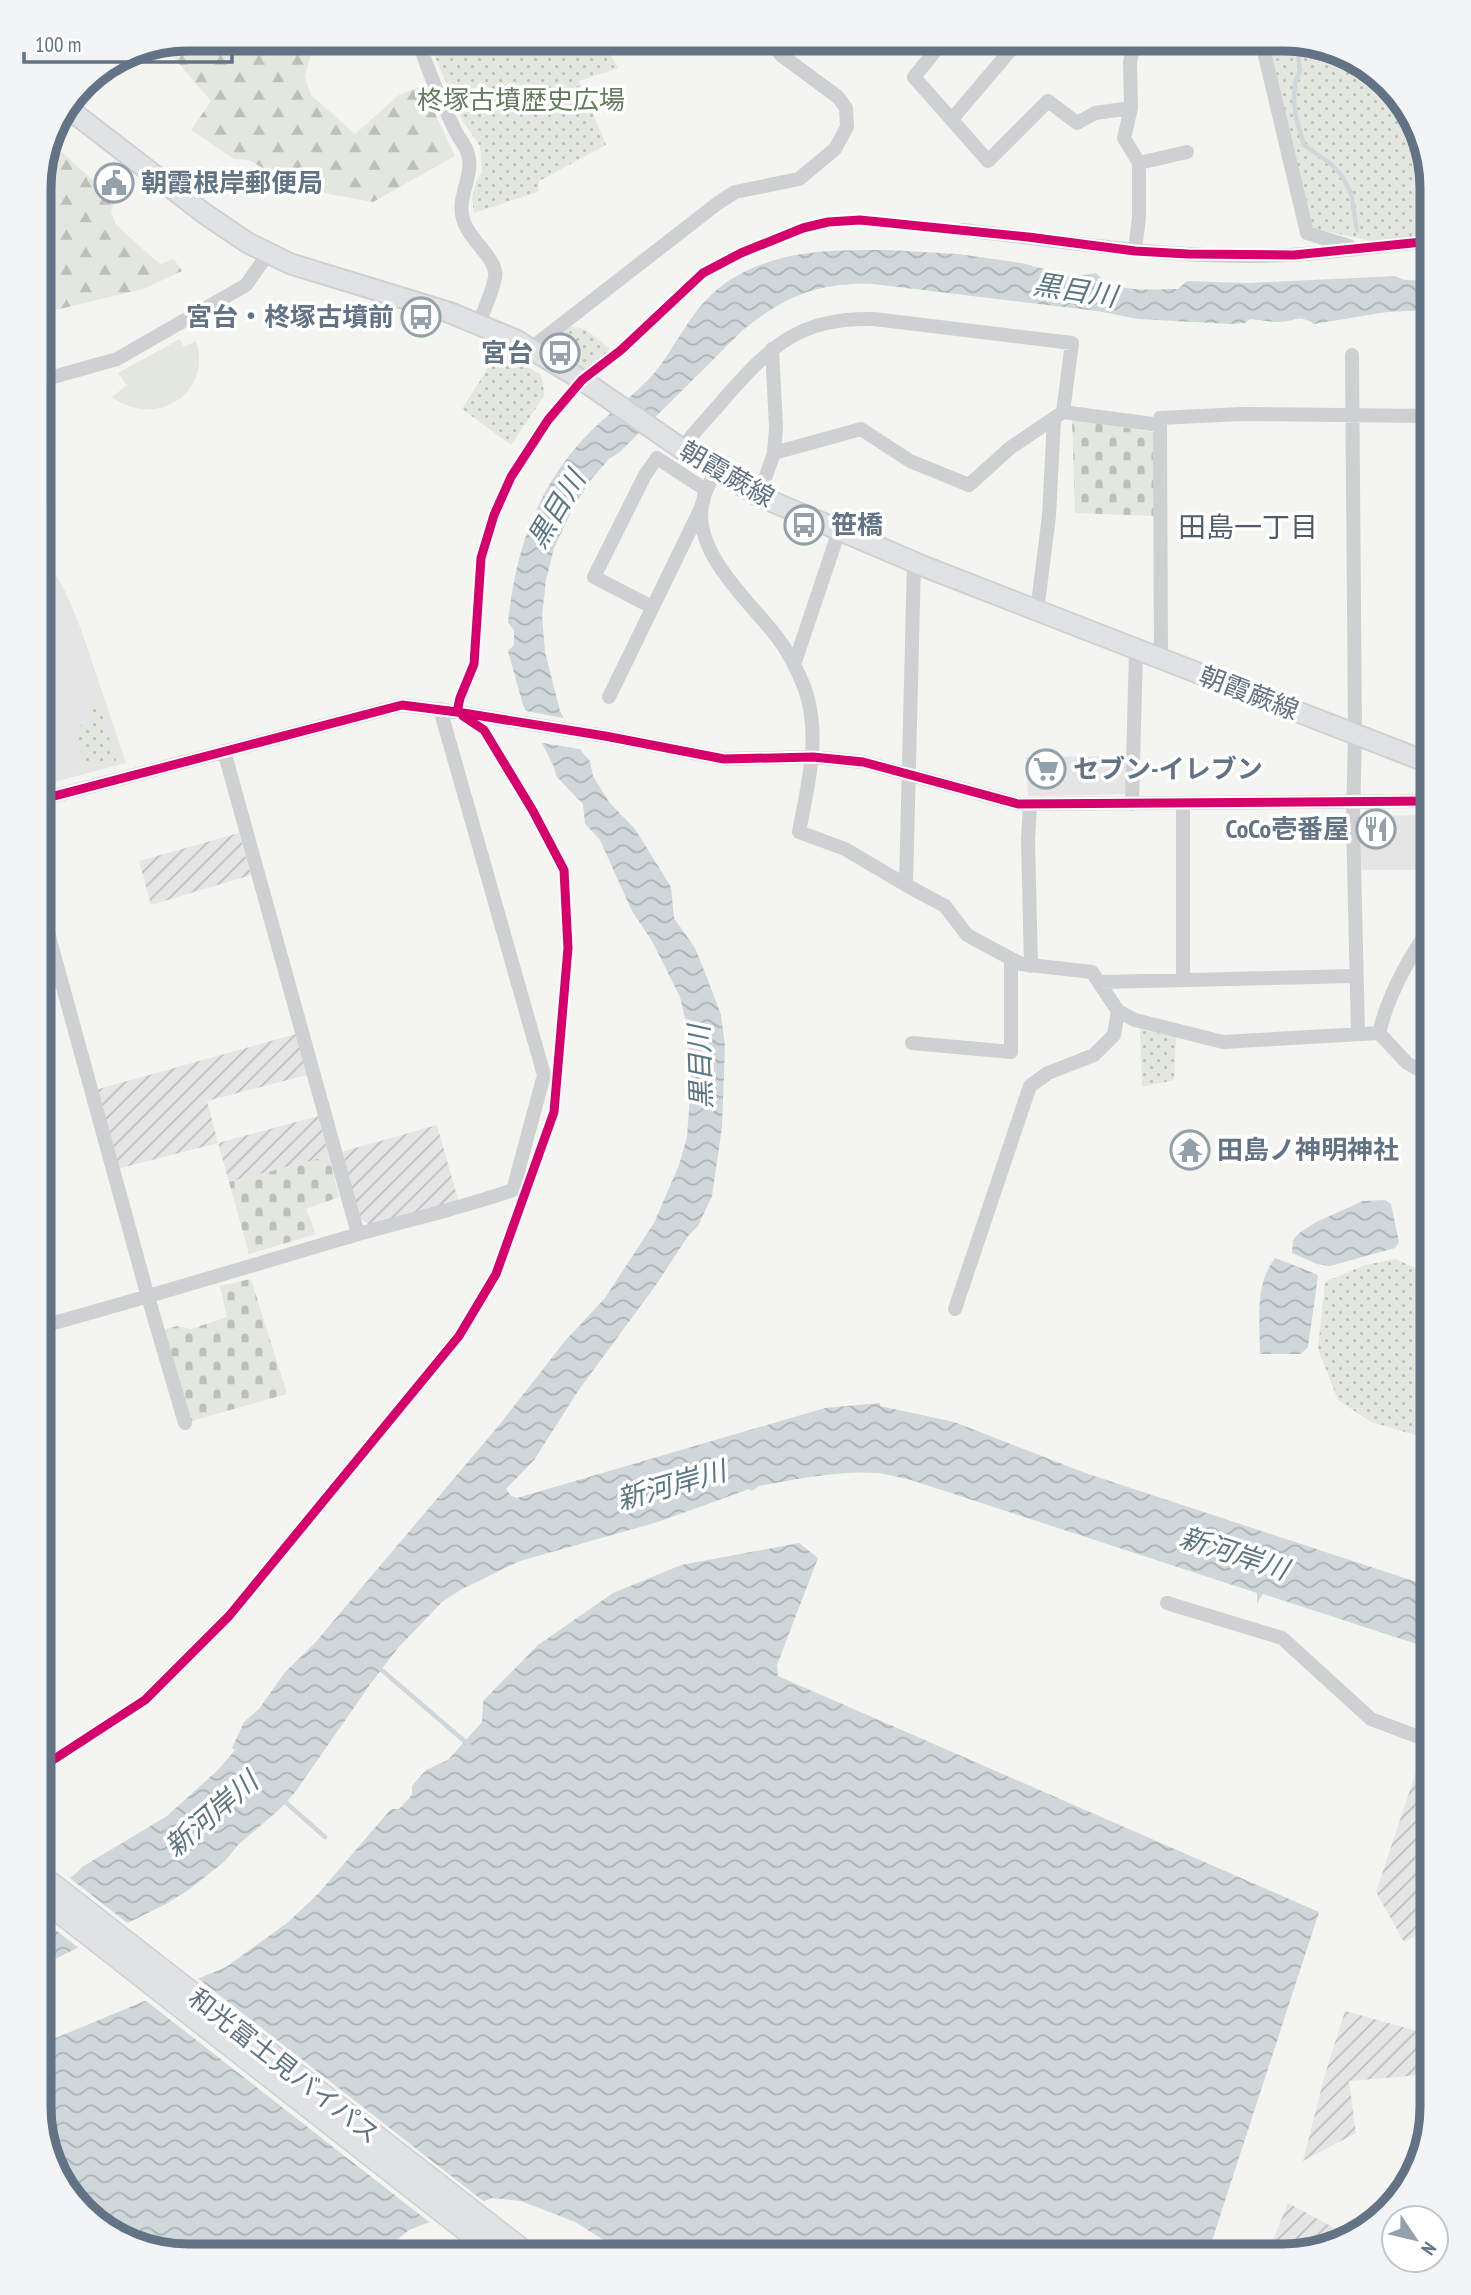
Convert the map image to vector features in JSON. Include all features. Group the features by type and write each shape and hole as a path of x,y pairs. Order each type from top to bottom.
{"highway":[{"name":"和光富士見バイパス","path":"51,1884 514,2244"},
{"name":"和光富士見バイパス","path":"51,1906 484,2244"}],"main road":[{"name":"朝霞蕨線","path":"74,113 205,214 268,254 332,278 448,312 533,350 759,496 1037,611 1420,759"}],"street":[{"path":"422,51 455,132 467,151 471,169 461,198 462,217 467,232 493,263 495,271 495,279 479,324"},
{"path":"533,350 718,203 735,192 799,179 835,149 847,127 846,108 831,90 777,51"},
{"path":"935,51 914,77 988,161 1048,101 1077,123 1095,113 1131,108"},
{"path":"952,118 1010,51"},
{"path":"1132,51 1130,62 1131,108 1124,138 1139,163 1140,206 1135,251"},
{"path":"1264,51 1307,233 1355,248"},
{"path":"1139,163 1187,152"},
{"path":"962,230 1135,251 1241,256 1294,255 1420,242"},
{"path":"51,378 117,359 129,353 246,285 268,254"},
{"path":"677,445 772,348 817,325 846,318 1072,343 1058,416 1037,611"},
{"path":"759,496 774,453 776,427 772,348"},
{"path":"1352,355 1355,734 1353,802 1358,1034"},
{"path":"1160,658 1160,418 1242,414 1420,416"},
{"path":"774,453 861,429 910,461 969,485 1010,448 1058,416 1160,425"},
{"path":"652,607 594,578 645,475 657,458 706,490"},
{"path":"609,696 717,471"},
{"path":"701,508 705,540 717,562 744,599 778,638 794,665 809,705 813,757 799,832 845,849 945,906 967,935 1011,959 1031,966 1092,972 1118,1011 1135,1020 1223,1042 1379,1033 1408,1063 1420,1070"},
{"path":"794,665 839,531"},
{"path":"906,886 914,562"},
{"path":"1132,804 1136,649"},
{"path":"51,797 395,706 413,706 605,736 724,759 813,757 863,762 1006,803 1030,805 1420,801"},
{"path":"51,1324 358,1234 460,1208 513,1190 544,1075 440,709"},
{"path":"224,751 358,1234"},
{"path":"1183,980 1184,804"},
{"path":"1030,805 1028,840 1031,966"},
{"path":"1379,1033 1398,979 1420,943"},
{"path":"51,944 185,1423"},
{"path":"912,1043 1011,1052 1011,959"},
{"path":"1100,982 1357,976"},
{"path":"955,1309 1030,1086 1048,1073 1094,1055 1114,1035 1118,1011"},
{"path":"1167,1603 1282,1638 1371,1719 1420,1737"}],"shaded area":[{"path":"51,566 81,629 126,763 51,783"},
{"path":"1130,756 1129,794 1028,796 1026,757"},
{"path":"1420,815 1420,870 1361,870 1360,816"},
{"path":"239,833 251,875 151,905 139,861"},
{"path":"296,1034 307,1075 207,1101 218,1143 117,1169 95,1090"},
{"path":"318,1116 329,1156 229,1182 218,1143"},
{"path":"437,1125 459,1203 372,1227 358,1217 341,1152"},
{"path":"1418,1766 1420,1933 1404,1942 1376,1892"},
{"path":"1345,2011 1420,2032 1420,2075 1349,2081 1356,2133 1303,2161 1324,2078"},
{"path":"1288,2203 1341,2232 1319,2240 1271,2244"}],"green space":[{"path":"312,51 305,77 311,95 355,134 399,95 422,86 455,156 373,202 297,188 249,160 234,159 191,130 211,101 169,52"},
{"name":"柊塚古墳歴史広場","path":"432,51 609,51 618,68 579,81 606,145 539,181 538,192 474,213 472,199 476,182 482,172 480,146 464,123"},
{"path":"1271,51 1310,53 1344,65 1359,74 1386,97 1397,112 1416,152 1420,188 1420,236 1371,241 1312,228"},
{"path":"57,153 63,153 115,201 111,211 116,225 160,264 174,259 182,271 143,289 51,311 51,186"},
{"path":"567,326 585,329 610,349 588,371 546,344"},
{"path":"180,339 184,347 196,341 199,360 196,377 188,390 176,401 162,407 146,409 129,406 112,397 127,385 118,373"},
{"path":"504,354 540,374 543,382 544,396 511,445 462,409 495,357"},
{"path":"1072,419 1153,432 1156,516 1075,513"},
{"path":"97,698 116,760 115,763 107,765 85,763 76,736 79,726 94,721 89,700"},
{"path":"1140,1029 1176,1037 1174,1080 1142,1087"},
{"path":"329,1156 339,1197 306,1209 316,1234 249,1254 229,1182"},
{"path":"1396,1259 1420,1270 1420,1436 1371,1422 1338,1400 1318,1349 1325,1282 1365,1265"},
{"path":"251,1279 287,1394 188,1422 164,1332 177,1326 191,1329 227,1317 220,1286"}],"water":[{"path":"887,250 958,254 1022,263 1073,277 1096,273 1112,284 1146,289 1178,289 1187,281 1248,283 1395,276 1405,280 1420,281 1420,311 1387,312 1314,324 1300,319 1280,322 1250,319 1245,323 1231,324 1138,319 1097,311 873,284 819,289 773,308 743,330 620,452 609,459 589,482 554,548 546,580 542,616 545,652 560,711 582,752 590,761 593,776 609,802 635,829 671,887 674,918 695,948 721,1015 725,1046 722,1127 712,1196 698,1226 688,1236 656,1285 578,1391 534,1460 506,1489 511,1496 517,1498 825,1408 880,1403 880,1406 954,1422 1088,1474 1420,1583 1420,1645 1263,1594 1257,1603 1257,1593 911,1480 879,1473 850,1473 759,1486 752,1491 749,1489 658,1522 520,1561 462,1589 442,1602 398,1648 296,1791 281,1808 238,1845 225,1861 166,1904 51,1961 51,1887 167,1816 218,1770 235,1750 232,1748 244,1722 259,1709 285,1672 314,1644 500,1424 565,1341 605,1298 654,1223 679,1165 687,1137 691,1081 686,1023 680,997 652,941 632,911 600,840 585,824 583,804 557,777 523,705 508,651 514,645 514,630 508,623 511,597 531,523 554,478 586,436 656,371 708,298 733,278 752,268 789,256 827,251"},
{"path":"1385,1200 1391,1204 1399,1242 1395,1248 1330,1266 1317,1264 1292,1253 1293,1240 1316,1222 1363,1201"},
{"path":"1275,1258 1318,1276 1308,1347 1301,1354 1260,1354 1261,1292 1268,1269"},
{"path":"799,1543 818,1558 777,1665 778,1676 1319,1912 1211,2244 610,2244 575,2222 521,2201 492,2198 409,2230 391,2244 179,2244 161,2242 127,2230 97,2210 74,2183 55,2143 51,2107 51,2040 226,1967 287,1923 318,1894 391,1809 399,1809 412,1795 412,1786 426,1770 448,1760 482,1722 483,1701 538,1645 613,1593 681,1565"}],"pier":[{"path":"521,710 568,719 585,750 537,742"},
{"path":"66,1875 130,1925 80,1949 51,1926 51,1883"},
{"path":"195,1976 487,2204 433,2225 141,1997"}],"waterway":[{"path":"1298,52 1300,70 1295,84 1294,100 1304,145 1331,164 1342,176 1351,193 1357,230"},
{"path":"377,1666 469,1745"},
{"path":"284,1801 325,1837"}],"cycle path":[{"path":"457,712 474,664 481,558 494,515 511,477 548,420 582,380 621,350 703,273 741,253 803,228 828,222 860,220 1135,251 1188,254 1294,255 1420,242"},
{"path":"51,797 402,705 605,736 724,759 813,757 863,762 1018,804 1420,801"},
{"path":"51,1761 145,1700 229,1616 459,1336 496,1274 554,1112 568,948 564,870 533,811 484,730 463,716"}],"place":[{"name":"朝霞根岸郵便局","path":"114,183"},
{"name":"宮台・柊塚古墳前","path":"421,317"},
{"name":"宮台","path":"560,353"},
{"name":"笹橋","path":"804,525"},
{"name":"セブン-イレブン","path":"1046,769"},
{"name":"CoCo壱番屋","path":"1376,829"},
{"name":"田島ノ神明神社","path":"1190,1150"}],"district":[{"name":"田島一丁目","path":"1248,527"}],"water label":[{"name":"黒目川","path":"1075,290"},
{"name":"黒目川","path":"556,509"},
{"name":"黒目川","path":"700,1067"},
{"name":"新河岸川","path":"671,1485"},
{"name":"新河岸川","path":"1234,1553"},
{"name":"新河岸川","path":"211,1814"}]}
